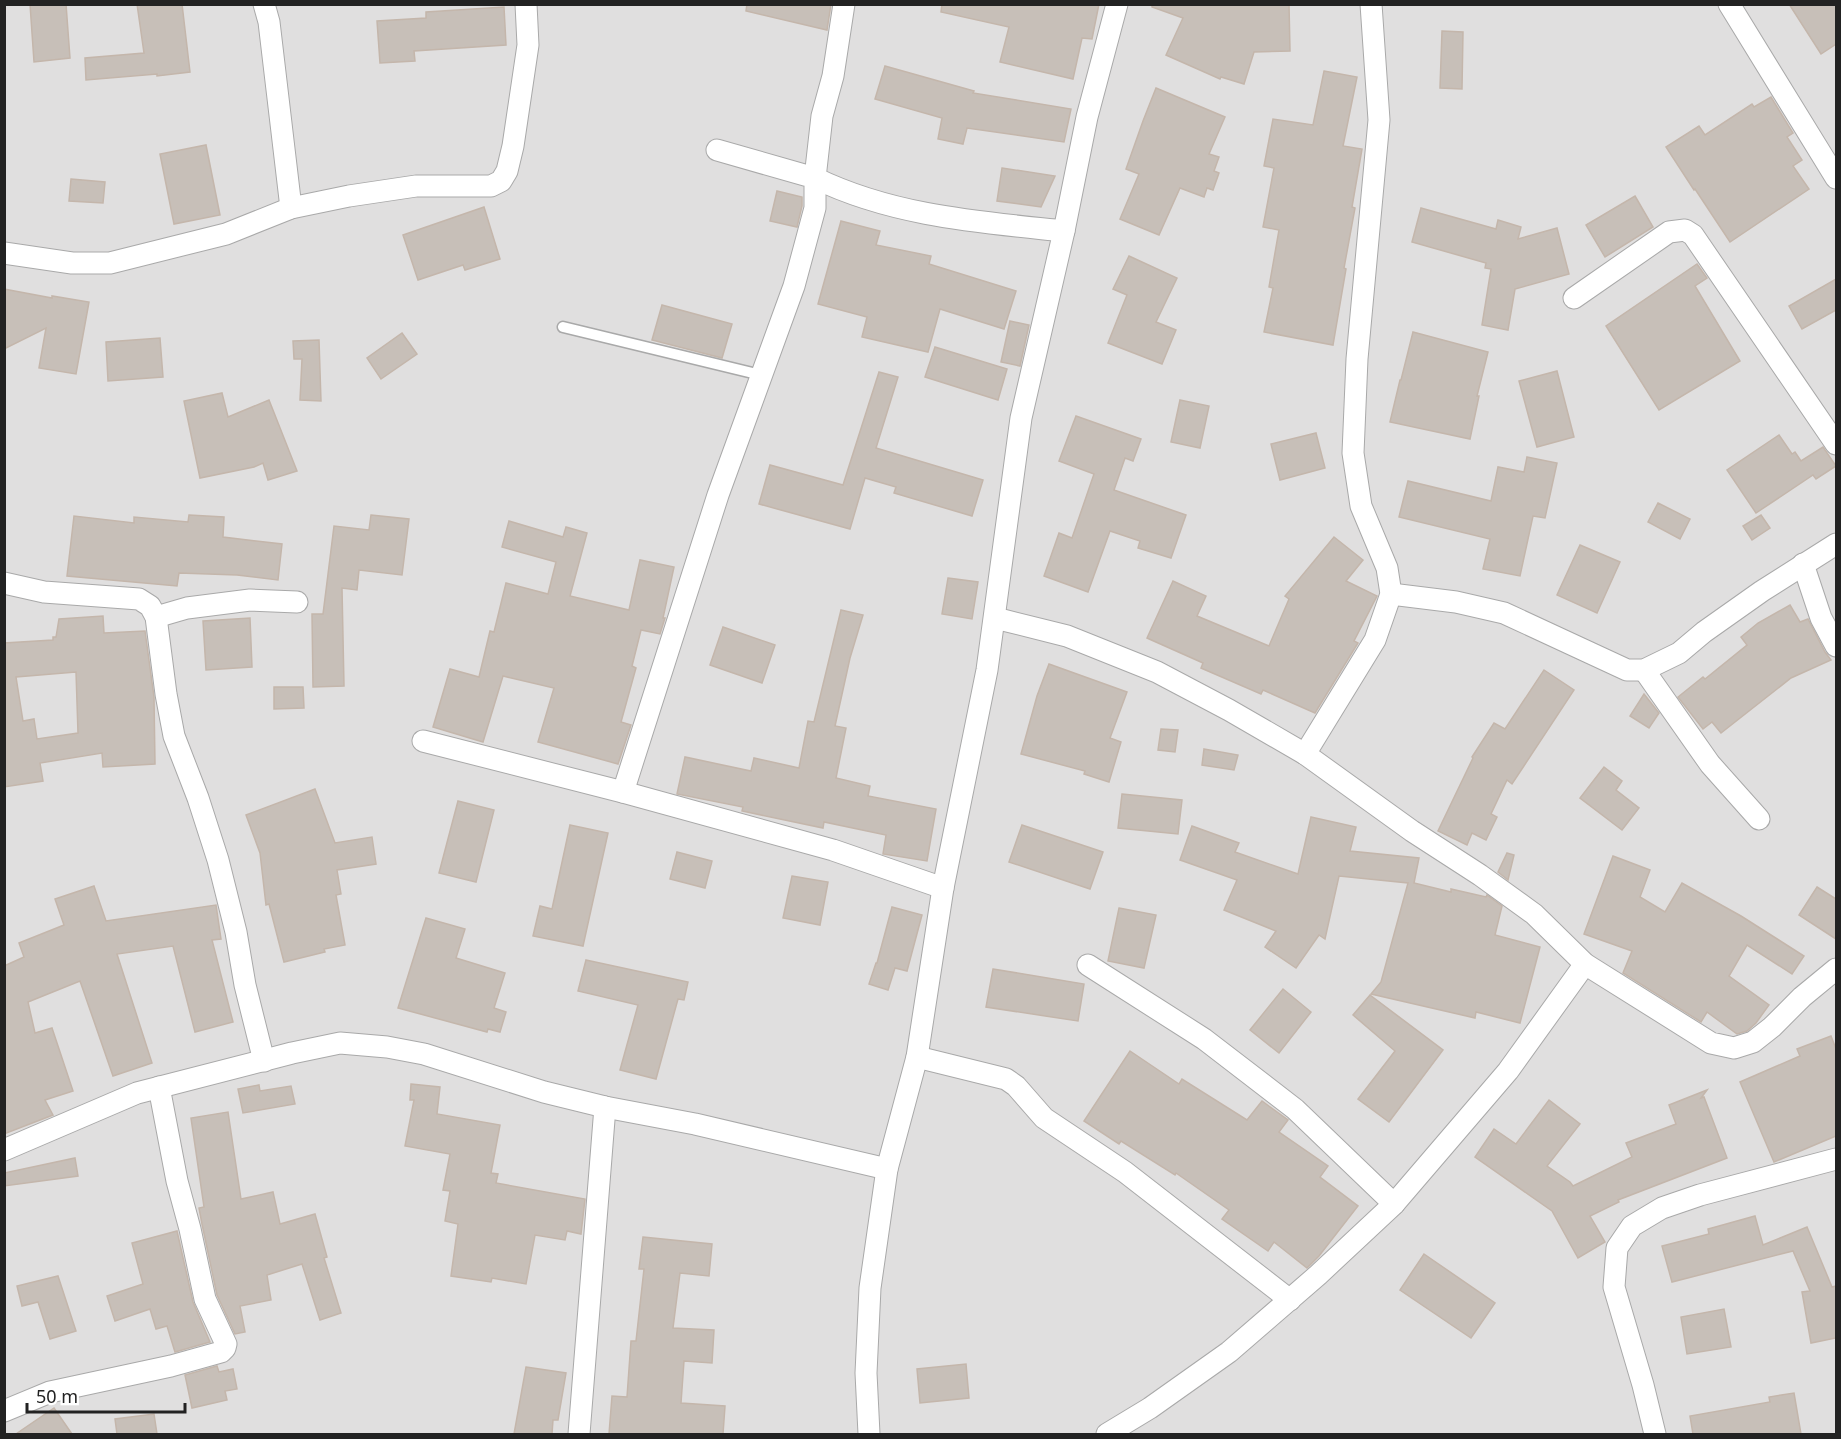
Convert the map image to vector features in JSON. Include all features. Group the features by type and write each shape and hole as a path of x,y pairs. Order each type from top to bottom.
{"street":[{"path":"264,4 269,22 291,208"},
{"path":"4,253 72,263 110,262 226,234 291,208 349,196 416,186 491,186 501,181 507,171 513,146 528,45 526,4"},
{"path":"623,792 718,495 794,286 815,208 815,178 822,116 833,76 844,4"},
{"path":"869,1434 866,1373 870,1288 887,1169 917,1057 943,888 987,670 1021,418 1064,231 1087,117 1117,4"},
{"path":"1305,754 1375,640 1391,594 1387,568 1361,506 1353,453 1357,359 1379,120 1371,4"},
{"path":"1729,4 1836,178"},
{"path":"717,150 815,178 834,188 883,205 959,220 1064,231"},
{"path":"1574,298 1669,232 1685,230 1694,235 1836,444"},
{"path":"1391,594 1456,602 1504,613 1627,670 1644,670 1679,653 1704,632 1762,591 1836,544"},
{"path":"1803,564 1821,618 1836,646"},
{"path":"4,583 44,592 139,599 150,606 156,617 174,736 198,798 218,860 264,1061"},
{"path":"156,617 187,608 250,600 297,602"},
{"path":"995,618 1067,636 1157,672 1230,710 1305,754 1412,831 1480,875 1534,914 1584,964 1711,1043 1734,1047 1753,1042 1836,969"},
{"path":"1644,670 1710,764 1759,819"},
{"path":"423,741 623,792 833,850 943,888"},
{"path":"1107,1434 1150,1408 1229,1352 1290,1300 1394,1204 1508,1071 1584,964"},
{"path":"1088,965 1204,1039 1295,1109 1394,1204"},
{"path":"4,1150 137,1093 340,1043 387,1047 424,1054 544,1092 605,1107 695,1124 887,1169"},
{"path":"917,1057 1006,1079 1016,1086 1044,1118 1125,1172 1290,1300"},
{"path":"4,1411 50,1392 171,1366 221,1352 225,1348 226,1344 206,1299 177,1181 159,1087"},
{"path":"579,1434 605,1107"},
{"path":"1655,1434 1614,1287 1617,1248 1632,1226 1662,1208 1710,1192 1836,1159"}],"lane":[{"path":"563,327 761,375"}],"shaded area":[{"path":"5,5 1836,5 1836,1434 5,1434"}],"building":[{"path":"30,4 66,4 70,58 34,62"},
{"path":"137,4 182,4 190,72 86,80 85,58 144,53"},
{"path":"747,4 831,4 827,30 746,11"},
{"path":"942,4 1099,4 1092,39 1082,38 1073,79 1000,62 1009,27 941,12"},
{"path":"1152,4 1289,4 1290,51 1254,52 1244,84 1221,77 1220,79 1166,55 1183,18 1152,7"},
{"path":"1789,4 1836,4 1836,44 1821,54"},
{"path":"504,7 506,45 414,51 415,61 380,63 377,21 426,18 426,12"},
{"path":"1442,31 1463,32 1462,89 1440,88"},
{"path":"885,66 974,91 973,93 1071,109 1064,142 967,128 963,144 938,139 942,118 875,99"},
{"path":"1324,71 1357,77 1343,146 1362,149 1333,345 1264,332 1273,288 1269,287 1279,230 1263,227 1274,168 1264,166 1273,119 1313,125"},
{"path":"1156,88 1225,117 1209,154 1219,157 1214,171 1219,173 1213,190 1207,188 1204,197 1180,188 1159,235 1120,219 1139,174 1126,169"},
{"path":"1771,97 1793,133 1787,137 1802,160 1793,166 1809,189 1730,242 1666,147 1699,126 1705,135 1752,104 1754,107"},
{"path":"206,145 220,215 174,224 160,154"},
{"path":"1002,168 1055,176 1041,207 997,201"},
{"path":"71,179 105,182 103,203 69,201"},
{"path":"777,191 802,197 797,227 770,221"},
{"path":"1635,196 1653,227 1605,257 1586,225"},
{"path":"484,207 500,259 465,270 463,265 418,280 403,235"},
{"path":"1421,208 1496,229 1498,220 1521,227 1518,239 1557,228 1569,274 1515,289 1508,330 1482,325 1491,269 1485,268 1486,263 1412,242"},
{"path":"841,221 880,231 876,245 931,256 929,264 1016,291 1004,329 940,309 928,352 862,337 867,317 818,304"},
{"path":"1129,256 1177,278 1156,322 1176,330 1162,364 1108,343 1127,295 1113,289"},
{"path":"1697,264 1707,278 1695,286 1740,361 1659,410 1606,326"},
{"path":"1836,279 1836,310 1802,329 1789,306"},
{"path":"4,289 89,302 76,374 39,368 46,328 4,349"},
{"path":"662,305 732,324 722,358 652,340"},
{"path":"1010,321 1029,325 1020,366 1001,362"},
{"path":"1413,332 1488,352 1477,396 1479,396 1470,439 1390,422"},
{"path":"402,333 417,354 381,379 367,358"},
{"path":"160,338 163,377 108,381 106,342"},
{"path":"319,340 321,401 300,400 302,359 294,359 293,341"},
{"path":"935,347 1007,369 998,400 925,377"},
{"path":"1557,371 1574,437 1537,447 1519,381"},
{"path":"879,372 898,377 876,448 983,480 972,516 894,493 896,487 865,478 850,529 759,504 770,465 843,485"},
{"path":"222,393 228,417 269,400 297,471 268,480 263,463 254,467 200,478 184,401"},
{"path":"1180,400 1209,406 1200,448 1171,442"},
{"path":"1076,416 1141,439 1133,461 1125,458 1114,490 1186,515 1171,558 1138,548 1140,541 1110,531 1088,592 1044,576 1059,533 1072,538 1094,474 1059,461"},
{"path":"1316,433 1325,468 1280,480 1271,444"},
{"path":"1779,435 1792,454 1795,452 1801,461 1823,447 1836,466 1816,479 1813,475 1756,513 1727,470"},
{"path":"1527,457 1557,463 1545,518 1533,516 1520,576 1483,569 1490,539 1399,517 1408,481 1491,501 1498,467 1524,472"},
{"path":"1658,503 1690,519 1680,539 1648,522"},
{"path":"189,515 224,517 223,537 282,544 278,580 237,575 179,573 177,586 67,576 74,516 134,523 134,517 188,522"},
{"path":"371,515 409,519 402,575 359,570 357,590 342,588 344,686 313,687 312,614 323,614 334,526 369,530"},
{"path":"1761,515 1770,528 1752,540 1743,526"},
{"path":"509,521 563,537 566,527 587,533 570,596 629,610 640,560 674,567 660,634 641,630 632,666 636,668 621,722 631,725 618,764 538,742 554,688 503,676 483,742 433,727 450,669 479,677 490,631 494,632 506,583 548,594 556,562 502,547"},
{"path":"1334,537 1363,560 1346,581 1377,596 1354,641 1358,643 1315,713 1263,690 1261,694 1201,668 1203,663 1147,638 1173,581 1206,596 1197,616 1269,646 1289,599 1285,596"},
{"path":"1580,545 1620,562 1597,613 1557,595"},
{"path":"948,578 978,582 972,619 942,614"},
{"path":"1790,605 1800,622 1808,619 1831,660 1791,678 1721,733 1712,722 1703,729 1678,697 1703,677 1705,679 1747,645 1741,637 1758,623"},
{"path":"841,610 863,615 850,658 835,726 846,728 836,778 870,786 868,796 936,809 927,861 883,854 886,835 824,822 823,828 742,811 743,807 677,794 685,757 751,771 754,758 799,768 808,721 814,722"},
{"path":"103,616 104,633 145,631 154,697 155,764 103,767 102,753 40,763 43,781 4,787 4,643 53,640 53,637 56,637 59,619","holes":["76,672 78,733 37,739 34,719 23,721 16,677"]},
{"path":"250,618 252,667 206,670 203,621"},
{"path":"723,627 775,645 762,683 710,665"},
{"path":"1049,664 1127,692 1110,738 1121,742 1109,782 1084,774 1085,771 1021,754 1037,696"},
{"path":"1544,670 1574,690 1512,784 1507,780 1491,814 1497,817 1486,840 1472,833 1467,845 1438,831 1472,757 1494,723 1505,729"},
{"path":"274,687 303,687 304,708 274,709"},
{"path":"1644,694 1659,713 1649,728 1630,716"},
{"path":"1161,729 1178,730 1175,752 1158,750"},
{"path":"1204,749 1238,755 1234,770 1202,765"},
{"path":"1604,767 1622,781 1616,790 1639,808 1622,830 1580,798"},
{"path":"315,789 335,843 372,837 376,864 337,870 341,894 336,895 345,945 284,962 269,904 266,905 260,853 246,815"},
{"path":"1122,794 1182,800 1178,834 1118,828"},
{"path":"458,801 494,810 476,882 439,873"},
{"path":"1311,817 1356,827 1350,851 1419,858 1414,883 1451,892 1451,889 1486,897 1487,895 1502,906 1495,935 1540,947 1520,1023 1476,1012 1475,1018 1371,994 1381,982 1408,883 1339,876 1325,939 1319,935 1296,968 1265,947 1276,931 1224,910 1237,880 1180,860 1192,826 1239,843 1235,852 1298,874"},
{"path":"570,825 608,833 583,946 533,936 540,906 552,909"},
{"path":"1022,825 1103,852 1090,889 1009,862"},
{"path":"677,852 712,861 705,888 670,879"},
{"path":"1507,853 1514,855 1508,880 1498,872"},
{"path":"1613,856 1650,870 1640,897 1665,912 1682,883 1741,916 1804,956 1792,974 1747,945 1729,976 1769,1005 1747,1031 1737,1034 1707,1012 1701,1022 1623,973 1632,951 1584,934"},
{"path":"792,876 828,882 820,925 783,918"},
{"path":"94,886 106,921 216,905 221,939 212,940 233,1022 195,1032 173,946 117,954 152,1063 113,1076 80,981 28,1002 35,1033 52,1028 73,1091 45,1100 53,1115 4,1134 4,966 24,957 19,943 64,925 55,899"},
{"path":"1817,887 1836,899 1836,939 1799,915"},
{"path":"892,907 922,915 907,971 895,968 888,990 869,984"},
{"path":"1119,908 1156,915 1144,968 1108,961"},
{"path":"426,918 465,929 456,958 505,973 494,1008 506,1012 500,1032 488,1029 487,1032 398,1008"},
{"path":"586,960 688,982 684,1000 678,999 656,1079 620,1070 638,1005 578,991"},
{"path":"993,969 1084,984 1078,1021 986,1007"},
{"path":"1283,989 1311,1012 1279,1053 1250,1030"},
{"path":"1370,995 1443,1050 1389,1122 1358,1099 1395,1051 1353,1015"},
{"path":"1831,1036 1836,1049 1836,1136 1774,1162 1740,1082 1800,1056 1797,1049"},
{"path":"1130,1051 1179,1084 1182,1079 1247,1120 1262,1101 1288,1120 1279,1132 1328,1166 1320,1177 1358,1206 1307,1268 1274,1242 1268,1251 1222,1219 1229,1210 1176,1173 1175,1175 1121,1141 1119,1144 1084,1121"},
{"path":"411,1084 440,1087 437,1114 500,1125 491,1173 498,1174 496,1183 585,1199 581,1234 567,1231 565,1240 535,1235 526,1284 492,1278 491,1282 451,1276 458,1224 445,1221 450,1191 443,1190 450,1154 405,1146 414,1100 410,1100"},
{"path":"259,1085 260,1091 291,1086 295,1104 243,1113 238,1089"},
{"path":"1707,1090 1701,1098 1704,1097 1727,1158 1618,1200 1619,1202 1590,1216 1605,1242 1578,1258 1552,1211 1475,1157 1494,1129 1516,1144 1549,1100 1580,1124 1547,1166 1573,1186 1632,1157 1626,1143 1676,1124 1669,1105"},
{"path":"228,1112 241,1199 273,1192 280,1224 315,1214 327,1257 324,1258 341,1313 320,1320 302,1264 267,1275 271,1300 240,1306 245,1332 235,1334 217,1295 202,1224 199,1208 204,1207 191,1118"},
{"path":"75,1158 78,1176 4,1186 4,1173"},
{"path":"1755,1216 1763,1245 1807,1227 1832,1287 1836,1286 1836,1338 1811,1343 1802,1292 1810,1291 1793,1251 1672,1282 1662,1246 1709,1234 1708,1229"},
{"path":"177,1231 193,1302 210,1342 175,1352 167,1326 156,1329 150,1309 115,1321 107,1296 143,1284 132,1243"},
{"path":"643,1237 712,1244 709,1276 680,1273 673,1328 714,1330 712,1363 684,1361 681,1403 725,1406 723,1434 609,1434 612,1396 627,1397 631,1341 636,1341 644,1269 639,1269"},
{"path":"1424,1254 1495,1303 1471,1338 1400,1290"},
{"path":"58,1276 76,1331 50,1339 38,1302 22,1306 17,1286"},
{"path":"1724,1309 1731,1347 1687,1354 1681,1317"},
{"path":"966,1364 969,1398 920,1403 917,1369"},
{"path":"217,1366 219,1372 233,1369 237,1389 225,1391 227,1400 192,1408 185,1375"},
{"path":"526,1367 566,1373 558,1420 553,1420 552,1434 514,1434"},
{"path":"1794,1393 1801,1434 1693,1434 1690,1416 1770,1402 1769,1397"},
{"path":"54,1408 72,1434 16,1434"},
{"path":"154,1414 157,1434 117,1434 115,1419"}]}
